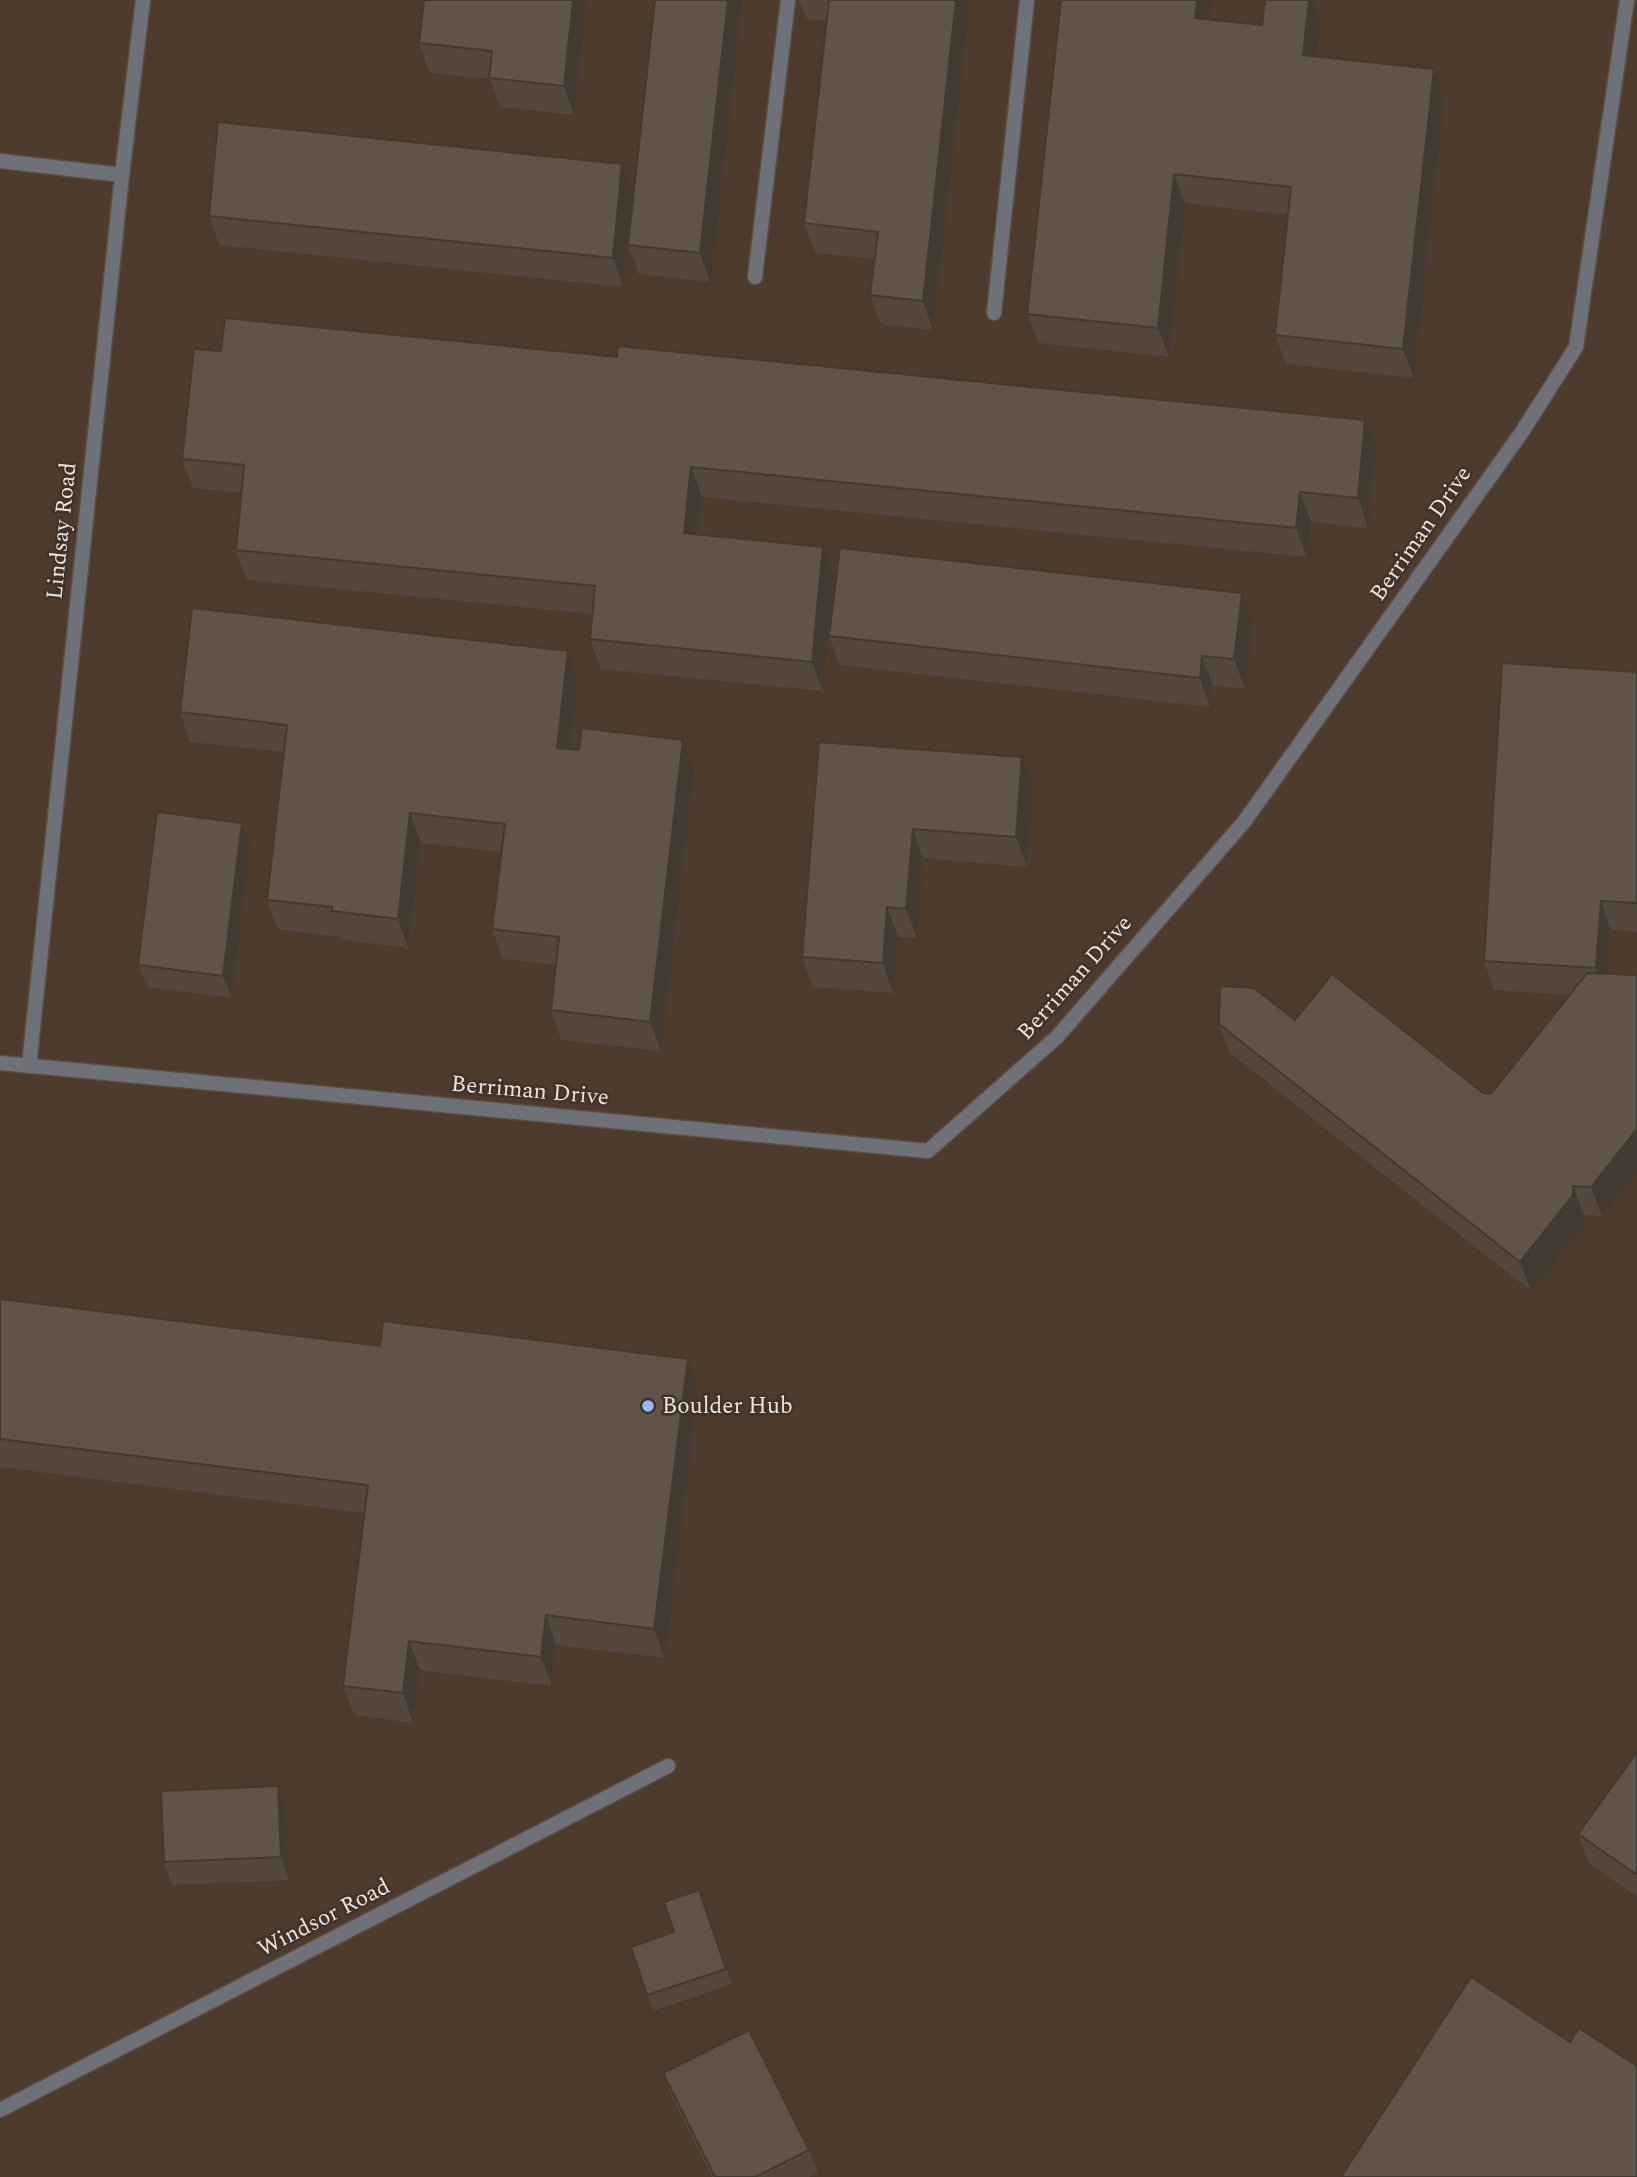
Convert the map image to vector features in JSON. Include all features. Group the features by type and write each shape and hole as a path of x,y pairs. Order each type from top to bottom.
{"street":[{"name":"Lindsay Road","path":"29,1066 122,175 143,0"},
{"path":"755,277 788,0"},
{"path":"995,313 1027,0"},
{"name":"Berriman Drive","path":"0,1063 928,1151 1057,1037 1244,822 1522,432 1576,347 1628,0"},
{"path":"0,161 122,175"},
{"name":"Windsor Road","path":"0,2110 668,1766"}],"shaded area":[{"path":"0,0 1637,0 1637,2177 0,2177"}],"building":[{"path":"424,0 573,0 564,86 489,78 492,51 419,43"},
{"path":"655,0 728,0 700,253 628,245"},
{"path":"829,0 956,0 923,301 870,295 878,232 804,223"},
{"path":"1061,0 1197,0 1195,18 1262,25 1265,0 1309,0 1303,55 1434,69 1403,349 1275,335 1291,187 1174,174 1158,328 1027,314"},
{"path":"218,122 622,164 613,258 209,216"},
{"path":"225,318 617,357 618,346 1365,420 1358,498 1300,492 1296,528 691,467 684,533 823,547 812,662 590,639 595,586 236,550 244,465 182,459 194,349 221,351"},
{"path":"840,548 1242,593 1234,659 1202,656 1200,678 829,636"},
{"path":"192,608 568,651 557,748 579,750 582,728 683,740 650,1022 551,1010 559,937 492,929 505,824 410,813 398,919 332,911 332,907 267,900 287,725 180,712"},
{"path":"1502,663 1637,672 1637,903 1601,901 1596,968 1484,961"},
{"path":"819,742 1022,757 1016,837 913,829 906,909 887,907 883,963 802,957"},
{"path":"157,812 242,823 223,976 138,965"},
{"path":"1587,973 1637,975 1637,1129 1591,1187 1573,1186 1573,1195 1520,1262 1219,1024 1220,986 1254,988 1295,1020 1332,974 1483,1093 1491,1094"},
{"path":"0,1299 380,1346 383,1321 688,1359 654,1629 546,1615 541,1657 409,1641 403,1693 343,1686 368,1485 0,1439"},
{"path":"1637,1752 1637,1875 1578,1834"},
{"path":"278,1786 281,1857 164,1862 161,1791"},
{"path":"699,1890 726,1969 647,1995 631,1947 674,1932 664,1902"},
{"path":"1471,1977 1570,2042 1579,2028 1637,2066 1637,2177 1341,2177"},
{"path":"749,2030 809,2150 755,2177 715,2177 663,2073"}],"place":[{"name":"Boulder Hub","path":"648,1406"}]}
